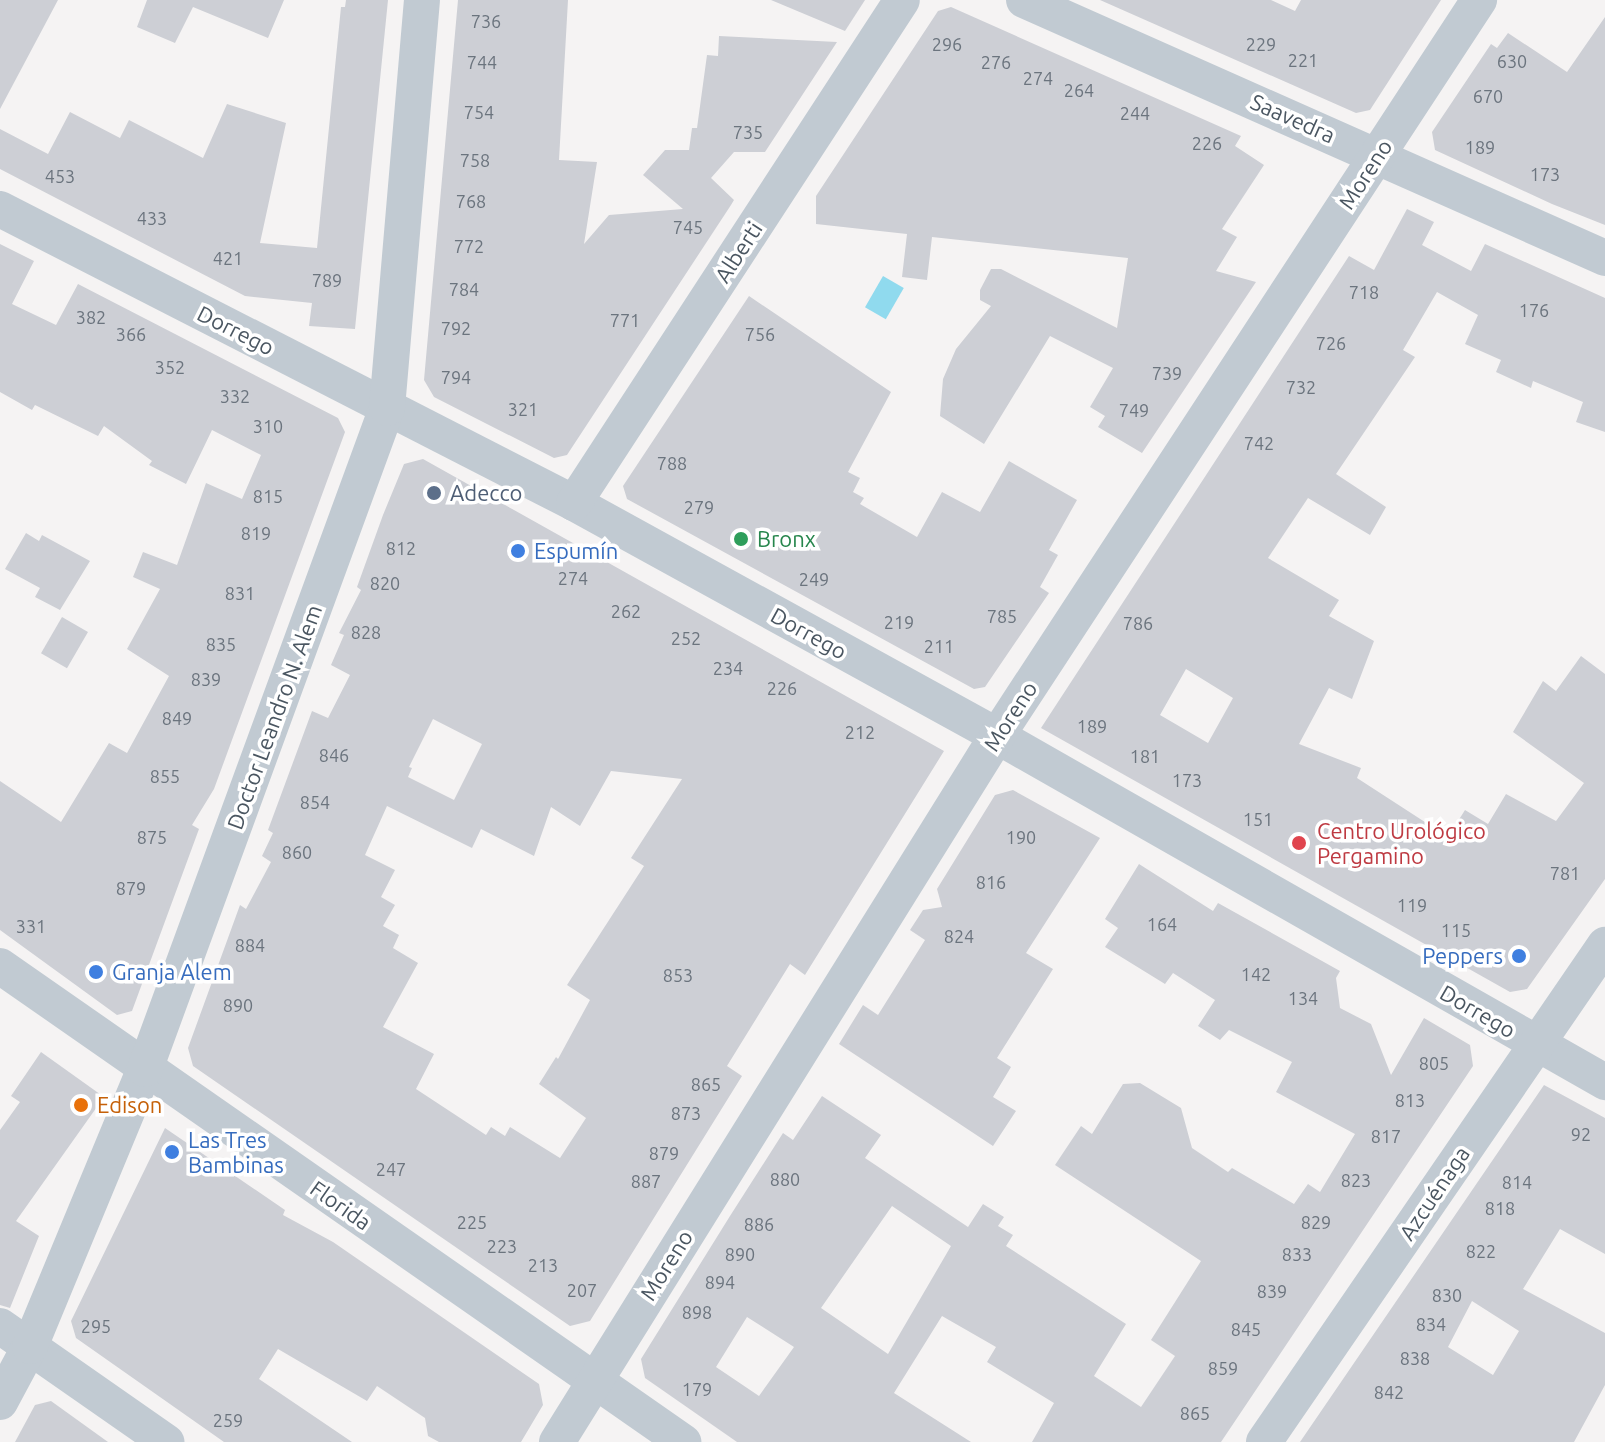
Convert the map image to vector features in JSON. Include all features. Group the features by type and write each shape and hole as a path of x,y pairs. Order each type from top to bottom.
{"street":[{"name":"Doctor Leandro N. Alem","path":"0,1402 30,1346 145,1069 387,408 422,0"},
{"name":"Alberti","path":"574,503 902,0"},
{"name":"Saavedra","path":"1024,0 1605,258"},
{"name":"Moreno","path":"557,1442 997,736 1479,0"},
{"name":"Dorrego","path":"0,209 574,503 997,736 1605,1082"},
{"name":"Azcuénaga","path":"1264,1442 1605,945"},
{"name":"Florida","path":"0,966 683,1442"},
{"path":"0,1326 166,1442"}],"water":[{"path":"883,276 904,288 886,319 865,307"}],"building":[{"path":"0,0 58,0 0,109"},
{"path":"147,0 284,0 268,38 193,7 175,43 137,27"},
{"path":"346,0 388,0 355,329 309,326 312,303 245,296 0,169 0,129 48,154 70,112 120,138 129,120 203,158 227,104 286,123 260,243 317,248 341,7 345,7"},
{"path":"458,0 568,0 559,160 597,162 584,244 609,215 683,209 643,175 665,150 689,150 692,128 697,128 707,55 718,56 719,36 837,42 765,152 734,152 711,178 734,200 567,455 554,458 434,397 424,380"},
{"path":"771,0 865,0 845,31"},
{"path":"1100,0 1271,0 1295,11 1301,0 1441,0 1370,110 1356,113"},
{"path":"951,7 1241,136 1235,146 1264,165 1222,229 1237,237 1216,271 1256,282 1142,453 1098,427 1105,416 1090,407 1113,368 1050,336 984,444 940,416 943,379 956,349 991,306 980,300 980,290 991,269 1001,269 1117,328 1128,258 932,237 927,280 902,277 907,234 816,224 816,196 938,11"},
{"path":"1605,17 1605,225 1435,150 1432,132 1491,44 1497,48 1508,33 1567,72"},
{"path":"1407,209 1434,222 1422,245 1471,271 1485,244 1605,298 1605,432 1576,422 1583,402 1533,381 1531,388 1496,372 1501,360 1465,344 1478,315 1437,292 1403,350 1415,357 1336,474 1386,507 1370,535 1308,498 1268,558 1339,600 1329,616 1374,641 1352,699 1329,688 1299,744 1361,768 1357,778 1448,837 1465,810 1488,824 1506,794 1556,821 1584,783 1513,732 1543,681 1556,691 1581,656 1605,674 1605,879 1527,989 1510,992 1041,728 1349,256 1374,270","holes":["1186,669 1233,698 1208,743 1160,715"]},
{"path":"0,244 34,261 12,304 56,325 78,284 338,418 345,432 214,789 192,825 199,829 132,1011 117,1015 0,930 0,781 61,822 109,743 127,753 169,676 127,649 160,589 133,577 143,552 177,565 206,483 242,499 261,455 212,430 186,484 149,465 152,461 104,426 98,436 35,405 32,410 0,392"},
{"path":"749,296 891,392 848,472 860,478 853,492 864,498 860,504 917,537 942,492 980,512 1009,461 1077,500 1049,550 1058,555 1040,587 1049,593 985,687 974,689 627,499 623,486"},
{"path":"423,459 944,751 805,975 790,964 727,1066 742,1076 590,1321 570,1326 193,1066 188,1048 240,905 246,909 271,862 262,856 273,833 268,830 312,711 328,718 350,675 331,665 344,635 339,633 361,590 357,587 404,464","holes":["433,719 482,744 454,800 408,777 412,768 409,767","611,771 682,779 631,858 644,866 567,985 590,1000 558,1059 556,1057 539,1084 586,1118 560,1158 510,1127 505,1136 491,1127 486,1135 416,1089 434,1054 383,1027 418,963 393,948 399,935 383,926 395,905 381,897 395,870 365,855 387,806 472,848 481,829 534,856 551,807 580,826"]},
{"path":"26,533 39,541 42,535 90,561 60,610 35,597 40,588 5,569"},
{"path":"62,617 88,632 67,668 41,653"},
{"path":"1013,790 1100,838 1026,953 1053,969 997,1058 1011,1067 993,1097 1016,1111 993,1146 839,1044 863,1005 878,1015 925,940 910,930 923,910 942,907 937,889 995,795"},
{"path":"1139,864 1213,911 1218,903 1340,971 1336,978 1340,1008 1371,1024 1391,1075 1424,1018 1470,1045 1473,1066 1221,1442 1032,1442 1054,1403 987,1362 996,1347 942,1316 894,1393 971,1442 737,1442 645,1378 641,1359 730,1216 783,1133 793,1140 822,1096 881,1135 865,1158 968,1227 983,1204 1004,1217 998,1226 1013,1235 1006,1246 1126,1324 1094,1376 1141,1407 1175,1356 1151,1340 1201,1261 1055,1165 1081,1126 1092,1134 1123,1084 1140,1083 1181,1108 1192,1148 1228,1172 1232,1168 1294,1204 1308,1184 1320,1192 1355,1134 1276,1092 1292,1062 1229,1030 1220,1040 1198,1026 1215,1000 1173,973 1165,984 1105,947 1118,928 1105,919","holes":["892,1206 951,1246 888,1354 821,1308","747,1317 794,1347 759,1396 716,1367"]},
{"path":"41,1052 104,1097 16,1221 39,1236 10,1308 0,1305 0,1130 20,1102 11,1096"},
{"path":"1544,1085 1605,1118 1605,1254 1560,1229 1523,1289 1605,1333 1605,1385 1574,1442 1300,1442","holes":["1472,1301 1519,1331 1493,1375 1448,1347"]},
{"path":"165,1128 285,1210 283,1215 333,1242 539,1384 543,1405 521,1442 439,1442 428,1436 425,1418 377,1386 367,1401 278,1349 259,1379 352,1442 224,1442 76,1338 71,1321"},
{"path":"51,1401 108,1442 15,1442 35,1405"}],"place":[{"name":"Adecco","path":"434,493"},
{"name":"Bronx","path":"741,539"},
{"name":"Espumín","path":"518,551"},
{"name":"Centro Urológico Pergamino","path":"1299,843"},
{"name":"Peppers","path":"1519,956"},
{"name":"Granja Alem","path":"96,972"},
{"name":"Edison","path":"81,1105"},
{"name":"Las Tres Bambinas","path":"172,1152"}]}
